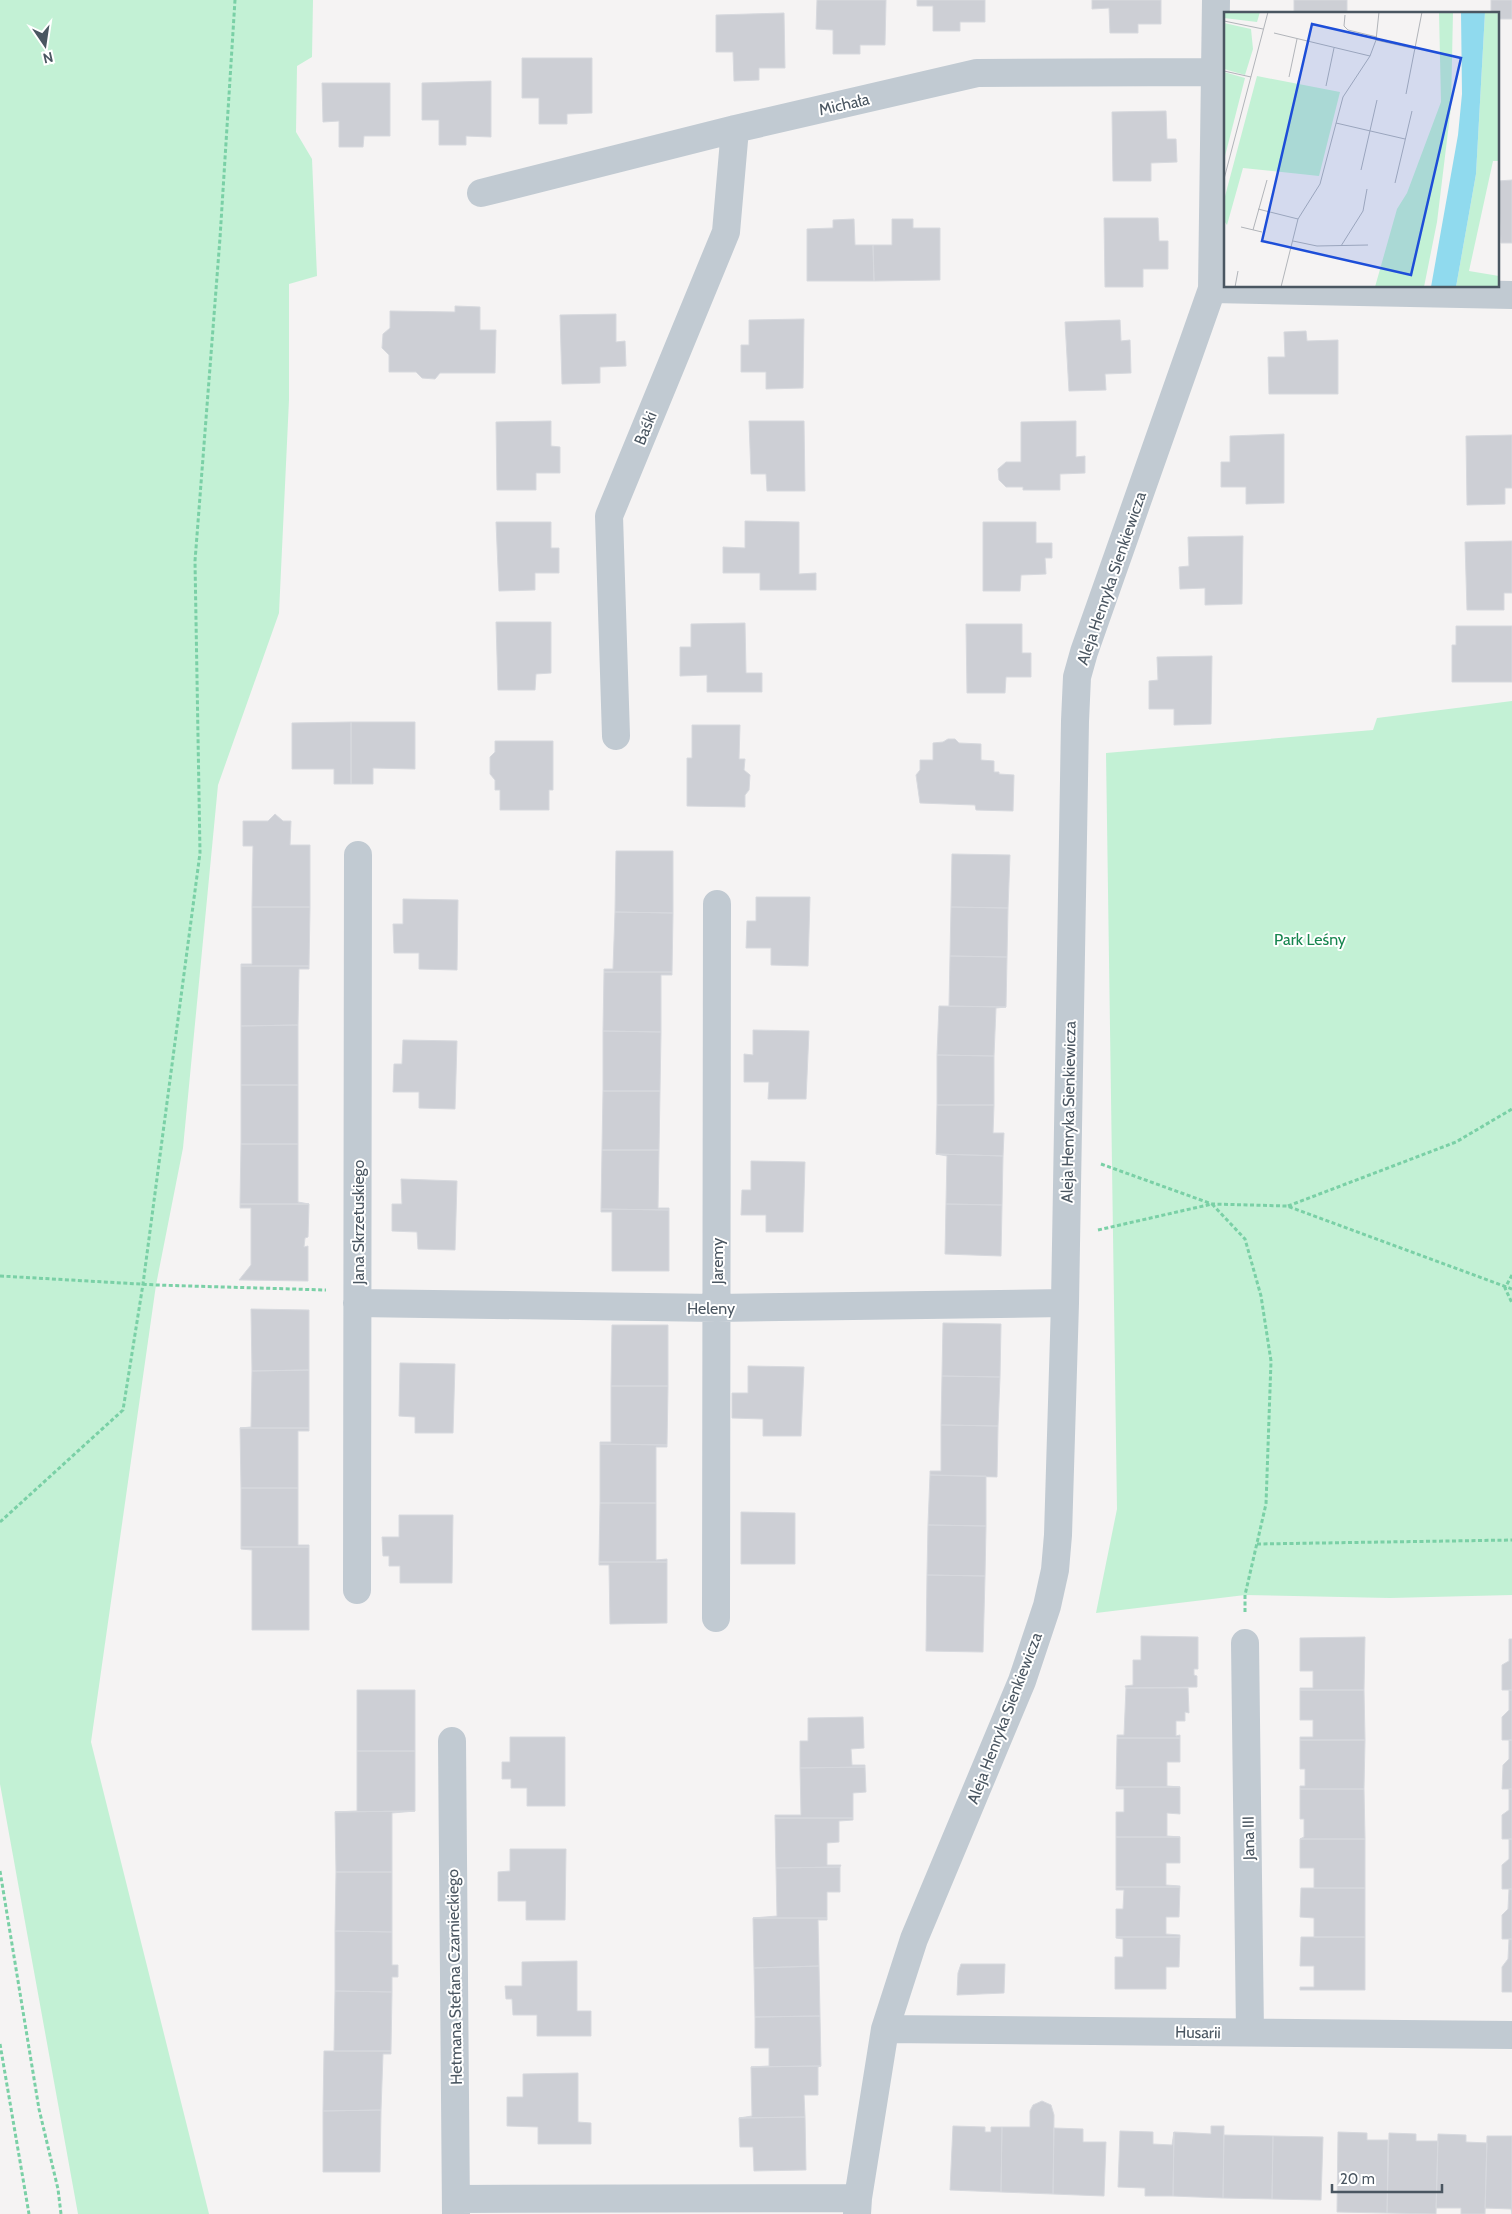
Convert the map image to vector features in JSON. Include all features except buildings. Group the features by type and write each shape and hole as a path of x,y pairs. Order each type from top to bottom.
{"street":[{"name":"Aleja Henryka Sienkiewicza","path":"858,2206 885,2029 914,1939 1022,1681 1047,1606 1055,1570 1058,1536 1065,1303 1074,730 1077,677 1084,652 1212,289 1216,0"},
{"name":"Michała","path":"481,194 735,129 977,73 1214,72"},
{"name":"Baśki","path":"616,736 609,516 726,232 735,129"},
{"path":"1212,289 1512,295"},
{"name":"Jana Skrzetuskiego","path":"357,1590 358,855"},
{"name":"Jaremy","path":"716,1618 717,904"},
{"name":"Heleny","path":"358,1303 717,1308 1065,1303"},
{"name":"Jana III","path":"1246,1643 1250,2032"},
{"name":"Hetmana Stefana Czarnieckiego","path":"452,1740 456,2207"},
{"name":"Husarii","path":"885,2029 1512,2035"},
{"path":"456,2207 858,2206"}],"path":[{"path":"0,1522 123,1410 143,1284 200,853 194,561 220,238 235,0"},
{"path":"1287,1206 1456,1142 1512,1109"},
{"path":"1067,1152 1212,1204 1245,1239 1261,1296 1270,1361 1266,1504 1245,1595 1246,1643"},
{"path":"1066,1238 1212,1204 1287,1206 1512,1289"},
{"path":"1505,1288 1512,1274"},
{"path":"0,1276 143,1284 340,1290 358,1303"},
{"path":"1505,1288 1512,1303"},
{"path":"1257,1544 1512,1540"},
{"path":"0,1871 39,2109 58,2189 61,2214"},
{"path":"0,2044 29,2214"}],"green space":[{"path":"0,0 313,0 312,57 297,66 296,132 312,159 317,276 289,284 289,400 279,613 218,785 183,1148 156,1285 91,1742 209,2214 78,2214 0,1784"},
{"name":"Park Leśny","path":"1512,701 1512,1595 1390,1598 1245,1595 1096,1613 1117,1509 1106,753 1373,730 1377,718"}]}
